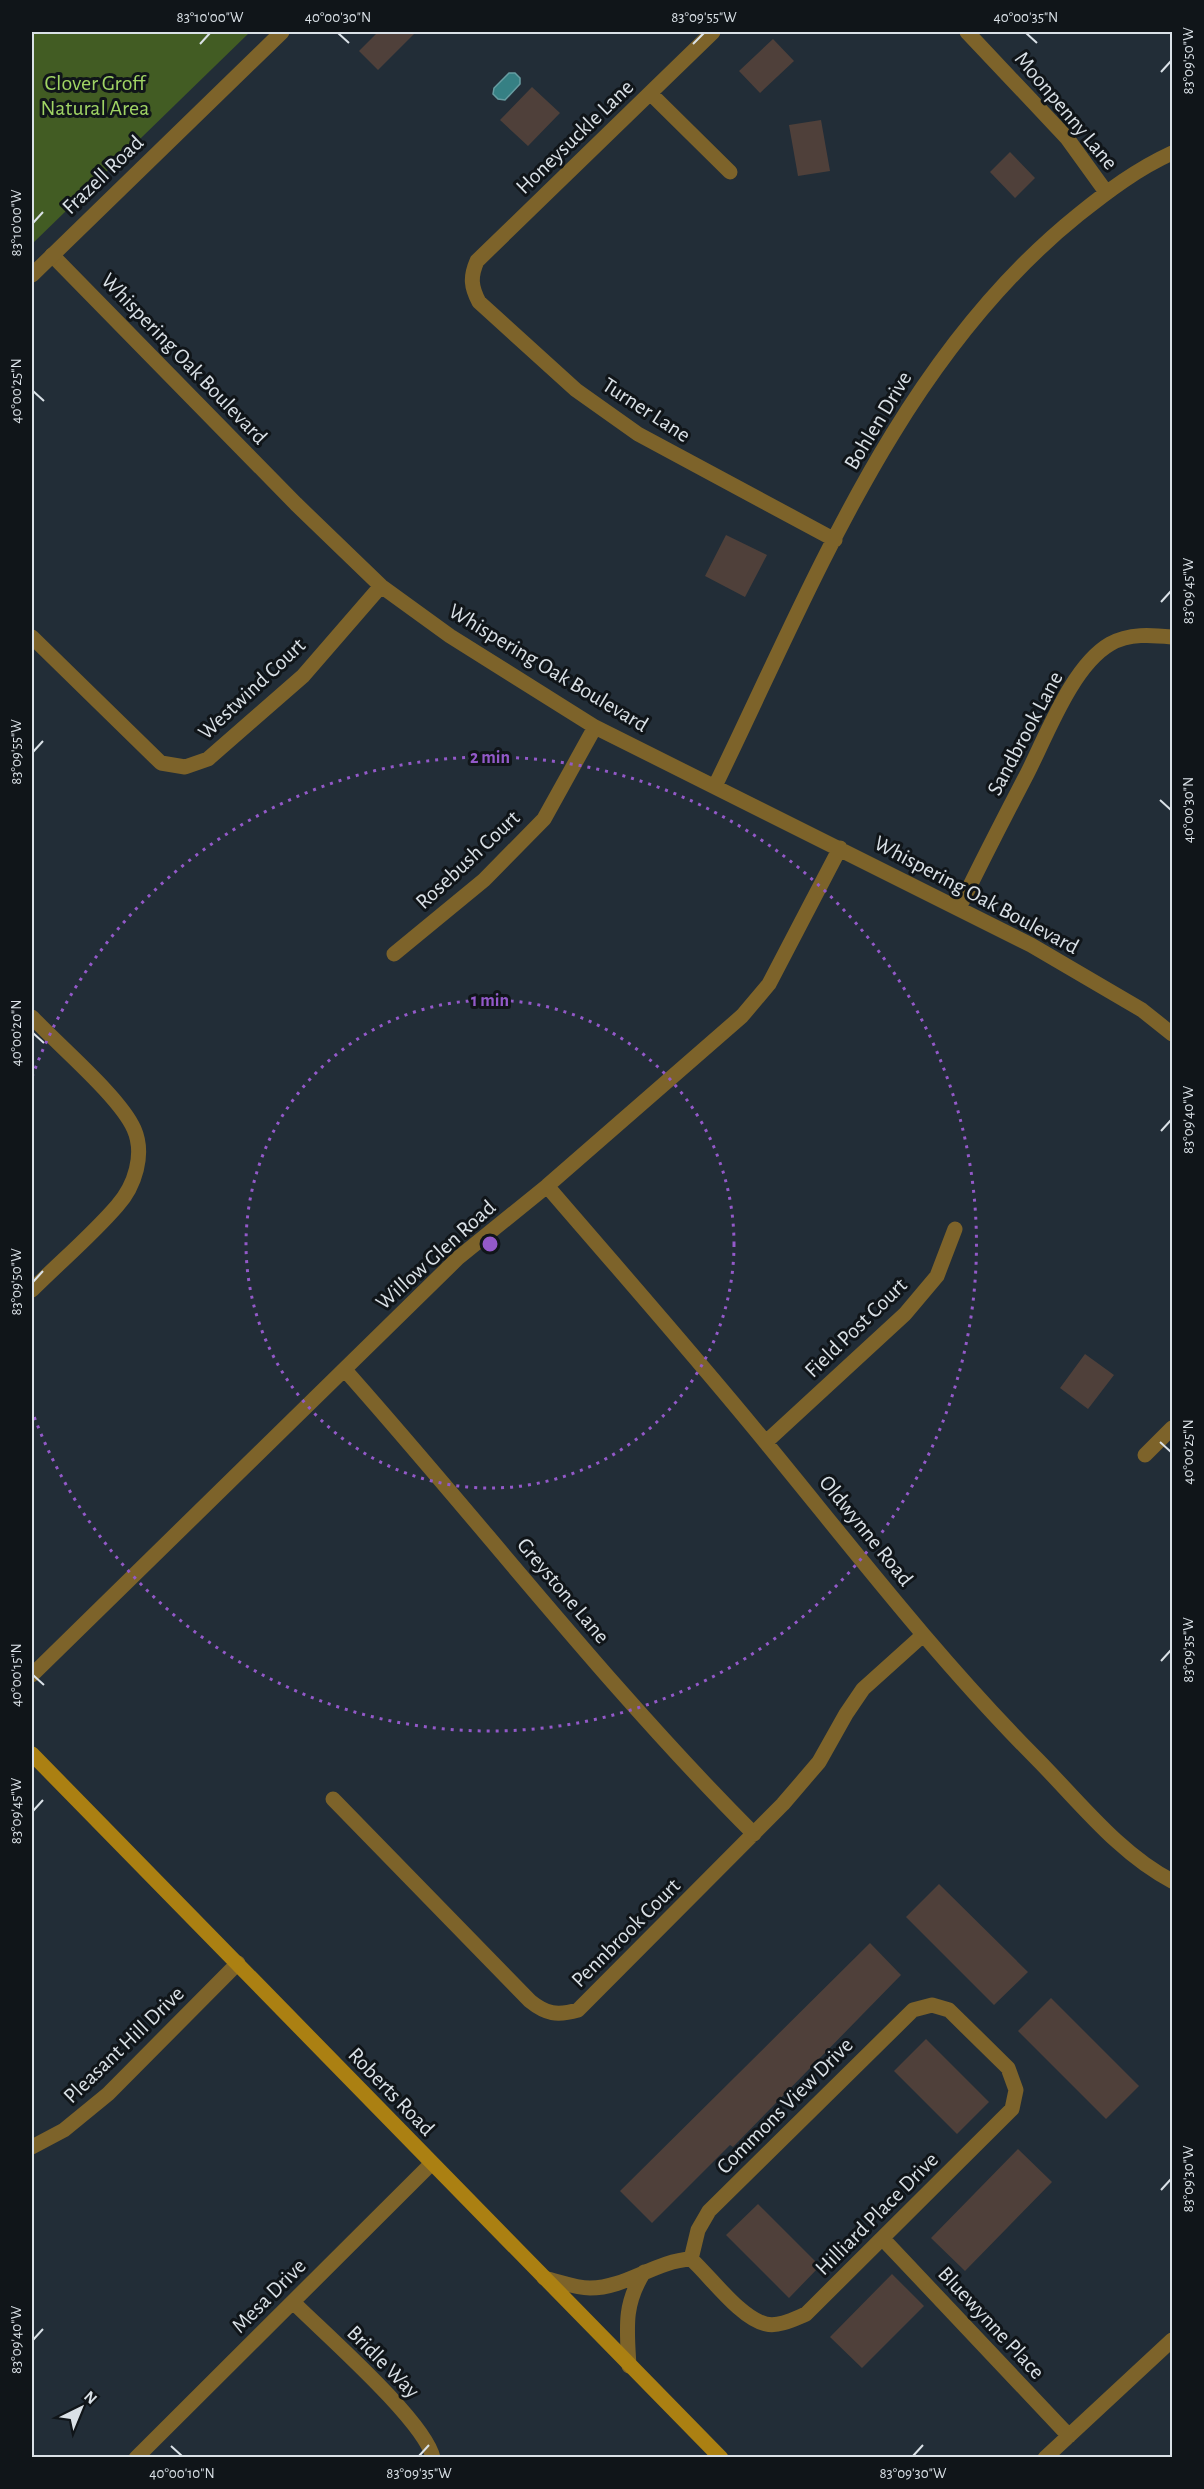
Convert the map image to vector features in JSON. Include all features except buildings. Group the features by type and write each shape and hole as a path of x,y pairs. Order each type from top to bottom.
{"main road":[{"name":"Roberts Road","path":"32,1754 238,1963 431,2164 722,2457"}],"street":[{"name":"Frazell Road","path":"32,274 282,32"},
{"name":"Honeysuckle Lane","path":"471,276 477,261 714,32"},
{"name":"Moonpenny Lane","path":"967,32 1067,138 1106,192"},
{"path":"651,94 730,172"},
{"name":"Bohlen Drive","path":"715,786 835,540 915,396 971,320 1027,259 1106,192 1154,161 1173,153"},
{"name":"Whispering Oak Boulevard","path":"52,255 296,504 381,586 450,636 595,727 1031,945 1142,1010 1173,1034"},
{"name":"Turner Lane","path":"471,276 473,290 479,302 576,390 648,439 835,540"},
{"name":"Westwind Court","path":"32,637 161,763 185,767 208,759 303,676 381,586"},
{"name":"Sandbrook Lane","path":"958,908 1069,691 1093,657 1111,644 1130,637 1150,634 1173,637"},
{"name":"Rosebush Court","path":"394,954 484,880 544,819 595,727"},
{"name":"Willow Glen Road","path":"32,1675 458,1258 548,1186 742,1016 769,984 840,848"},
{"path":"32,1017 119,1106 134,1130 139,1158 132,1183 118,1205 32,1290"},
{"name":"Oldwynne Road","path":"548,1186 766,1442 923,1635 999,1720 1124,1848 1148,1868 1173,1881"},
{"name":"Field Post Court","path":"766,1442 905,1314 937,1276 956,1229"},
{"name":"Greystone Lane","path":"345,1370 438,1474 686,1766 754,1833"},
{"path":"1145,1455 1173,1428"},
{"name":"Pennbrook Court","path":"333,1799 530,2001 544,2012 561,2015 578,2010 591,1999 754,1833 819,1762 863,1689 923,1635"},
{"name":"Pleasant Hill Drive","path":"32,2147 64,2130 108,2094 238,1963"},
{"name":"Hilliard Place Drive","path":"691,2259 746,2314 766,2324 785,2323 806,2314 1012,2109 1016,2090 1008,2068 949,2010 932,2005"},
{"name":"Commons View Drive","path":"691,2259 698,2230 709,2211 913,2010 932,2005"},
{"name":"Mesa Drive","path":"136,2457 431,2164"},
{"name":"Bluewynne Place","path":"883,2239 1068,2436"},
{"path":"544,2278 588,2288 614,2284 672,2260 691,2259"},
{"path":"630,2366 627,2325 629,2303 644,2272"},
{"name":"Bridle Way","path":"293,2302 410,2419 431,2446 433,2457"},
{"path":"1046,2457 1173,2340"}],"green space":[{"name":"Clover Groff Natural Area","path":"32,32 250,32 32,244"}],"shaded area":[{"path":"509,73 515,73 520,78 520,84 505,100 498,99 493,94 494,88"}]}
